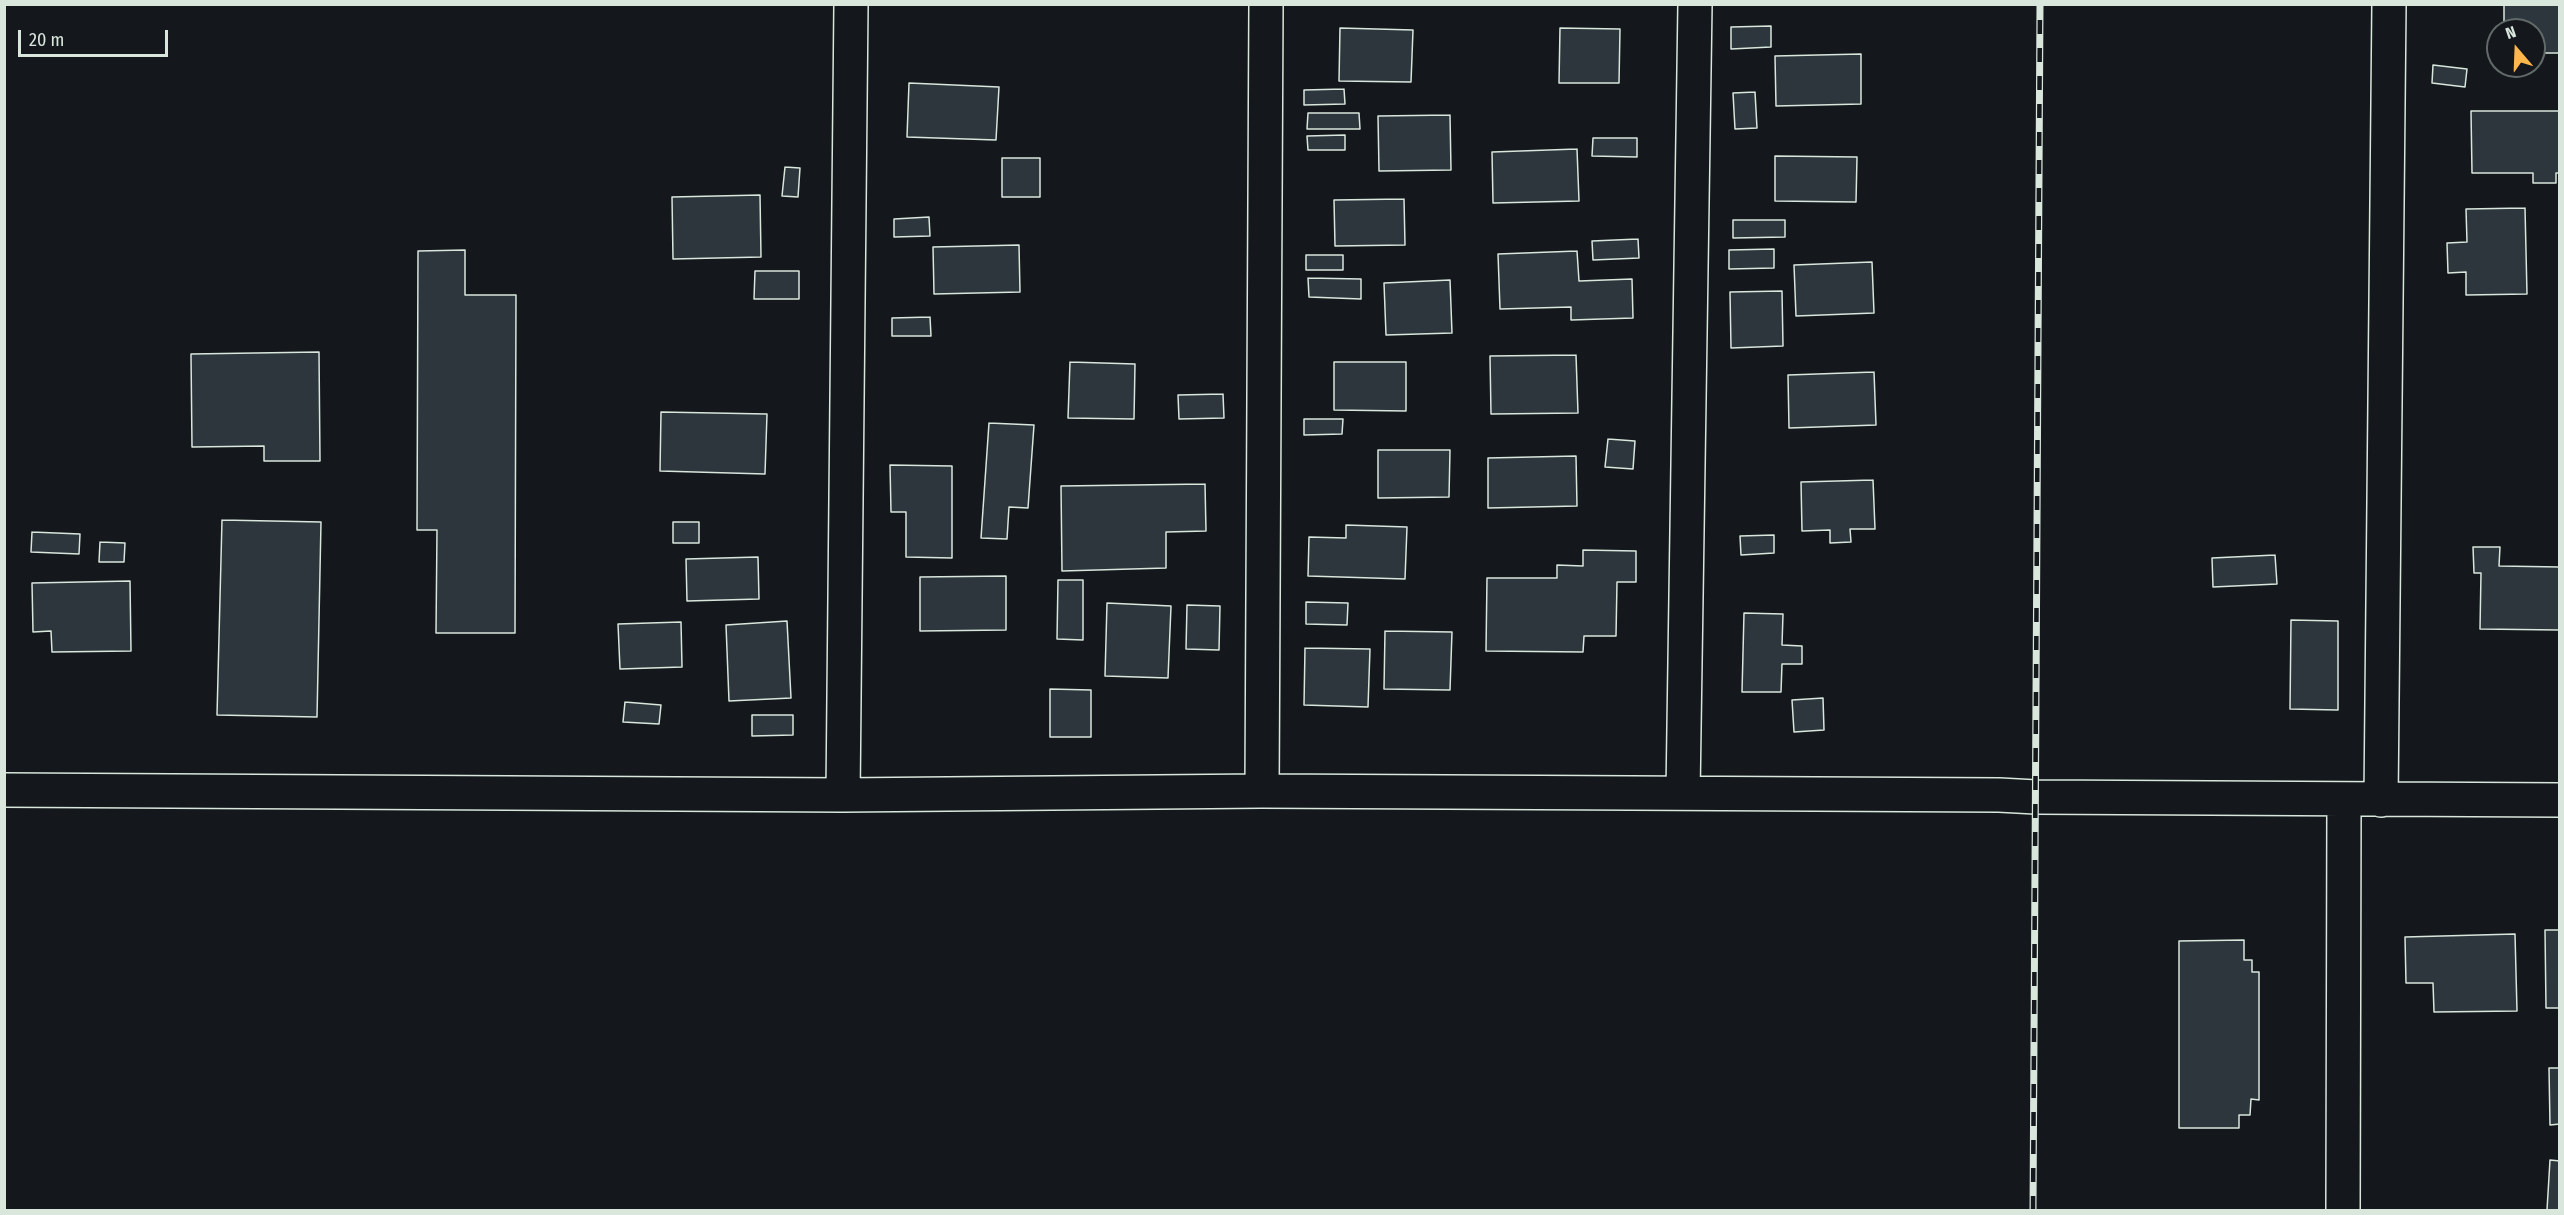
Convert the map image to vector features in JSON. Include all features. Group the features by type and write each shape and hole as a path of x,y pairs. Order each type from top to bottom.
{"street":[{"path":"843,795 851,4"},
{"path":"1262,791 1266,4"},
{"path":"1683,793 1695,4"},
{"path":"2381,800 2389,4"},
{"path":"4,790 843,795 1262,791 2559,800"},
{"path":"2343,1210 2344,799"}],"building":[{"path":"2504,4 2560,4 2560,53 2546,53 2546,18 2504,18"},
{"path":"1771,26 1771,47 1731,49 1731,27"},
{"path":"1340,28 1413,30 1411,82 1339,81"},
{"path":"1560,28 1620,29 1619,83 1559,83"},
{"path":"1861,54 1861,104 1776,106 1775,56"},
{"path":"2433,65 2467,69 2465,87 2432,83"},
{"path":"909,83 999,87 996,140 907,137"},
{"path":"1344,89 1345,104 1304,105 1304,90"},
{"path":"1755,92 1757,128 1735,129 1733,93"},
{"path":"2471,111 2560,111 2560,173 2556,173 2556,183 2533,183 2533,173 2472,173"},
{"path":"1308,113 1359,113 1360,129 1307,129"},
{"path":"1450,115 1451,170 1379,171 1378,116"},
{"path":"1345,135 1345,150 1308,150 1307,136"},
{"path":"1593,138 1637,138 1637,157 1592,156"},
{"path":"1577,149 1579,201 1493,203 1492,152"},
{"path":"1775,156 1857,157 1856,202 1775,201"},
{"path":"1002,158 1040,158 1040,197 1002,197"},
{"path":"785,167 800,168 798,197 782,196"},
{"path":"760,195 761,257 673,259 672,197"},
{"path":"1404,199 1405,245 1335,246 1334,200"},
{"path":"2525,208 2527,294 2466,295 2466,272 2448,273 2447,243 2467,242 2466,209"},
{"path":"929,217 930,236 894,237 894,219"},
{"path":"1733,220 1785,220 1785,237 1733,238"},
{"path":"1638,239 1639,258 1593,260 1592,241"},
{"path":"1019,245 1020,292 934,294 933,247"},
{"path":"1774,249 1774,268 1729,269 1729,250"},
{"path":"465,250 465,295 516,295 515,633 436,633 437,530 417,530 418,251"},
{"path":"1577,251 1579,281 1632,279 1633,318 1571,320 1571,307 1500,309 1498,254"},
{"path":"1306,255 1343,255 1343,270 1306,270"},
{"path":"1872,262 1874,313 1796,316 1794,265"},
{"path":"755,271 799,271 799,299 754,299"},
{"path":"1308,278 1361,279 1361,299 1309,297"},
{"path":"1450,280 1452,333 1386,335 1384,283"},
{"path":"1782,291 1783,346 1731,348 1730,292"},
{"path":"930,317 931,336 892,336 892,318"},
{"path":"319,352 320,461 264,461 264,446 192,447 191,354"},
{"path":"1576,355 1578,413 1491,414 1490,356"},
{"path":"1070,362 1135,364 1134,419 1068,418"},
{"path":"1334,362 1406,362 1406,411 1334,410"},
{"path":"1874,372 1876,425 1789,428 1788,375"},
{"path":"1223,394 1224,418 1179,419 1178,395"},
{"path":"661,412 767,414 765,474 660,471"},
{"path":"1304,419 1343,419 1342,434 1304,435"},
{"path":"989,423 1034,425 1028,508 1009,507 1007,539 981,538"},
{"path":"1608,439 1635,441 1633,469 1605,467"},
{"path":"1378,450 1450,450 1449,497 1378,498"},
{"path":"1576,456 1577,506 1488,508 1488,458"},
{"path":"890,465 952,466 952,558 906,557 906,512 891,512"},
{"path":"1873,480 1875,529 1850,529 1851,542 1830,543 1830,530 1802,531 1801,482"},
{"path":"1205,484 1206,531 1166,532 1166,568 1062,571 1061,486"},
{"path":"222,520 321,522 317,717 217,715"},
{"path":"673,522 699,522 699,543 673,543"},
{"path":"1346,525 1407,527 1405,579 1308,576 1309,537 1346,538"},
{"path":"32,532 80,534 79,554 31,552"},
{"path":"1774,535 1774,553 1741,555 1740,536"},
{"path":"100,542 125,543 124,562 99,562"},
{"path":"2473,547 2500,547 2499,566 2560,567 2559,630 2480,629 2481,573 2474,573"},
{"path":"1583,550 1636,551 1636,582 1617,582 1616,636 1584,636 1583,652 1486,651 1487,578 1557,578 1557,565 1583,566"},
{"path":"2275,555 2277,584 2213,587 2212,558"},
{"path":"758,557 759,599 687,601 686,559"},
{"path":"1006,576 1006,630 920,631 920,577"},
{"path":"1058,580 1083,580 1083,640 1057,639"},
{"path":"130,581 131,651 52,652 51,631 33,632 32,583"},
{"path":"1306,602 1348,603 1347,625 1306,624"},
{"path":"1107,603 1171,606 1168,678 1105,676"},
{"path":"1187,605 1220,606 1219,650 1186,649"},
{"path":"1744,613 1783,614 1782,645 1802,646 1802,664 1782,664 1781,692 1742,692"},
{"path":"2291,620 2338,621 2338,710 2290,709"},
{"path":"787,621 791,698 729,701 726,625"},
{"path":"681,622 682,667 620,669 618,624"},
{"path":"1385,631 1452,632 1450,690 1384,689"},
{"path":"1305,648 1370,649 1368,707 1304,705"},
{"path":"1050,689 1091,690 1091,737 1050,737"},
{"path":"1823,698 1824,730 1794,732 1792,700"},
{"path":"625,702 661,705 659,724 623,722"},
{"path":"752,715 793,715 793,735 752,736"},
{"path":"2545,930 2560,930 2560,1008 2546,1008"},
{"path":"2515,934 2517,1011 2434,1012 2433,983 2406,983 2405,937"},
{"path":"2244,940 2244,960 2252,960 2252,972 2259,972 2259,1100 2251,1099 2250,1115 2239,1115 2239,1128 2179,1128 2179,941"},
{"path":"2549,1068 2560,1068 2560,1124 2550,1125"},
{"path":"2550,1160 2560,1161 2560,1210 2547,1210"}],"railway":[{"path":"2033,1210 2040,4"}]}
